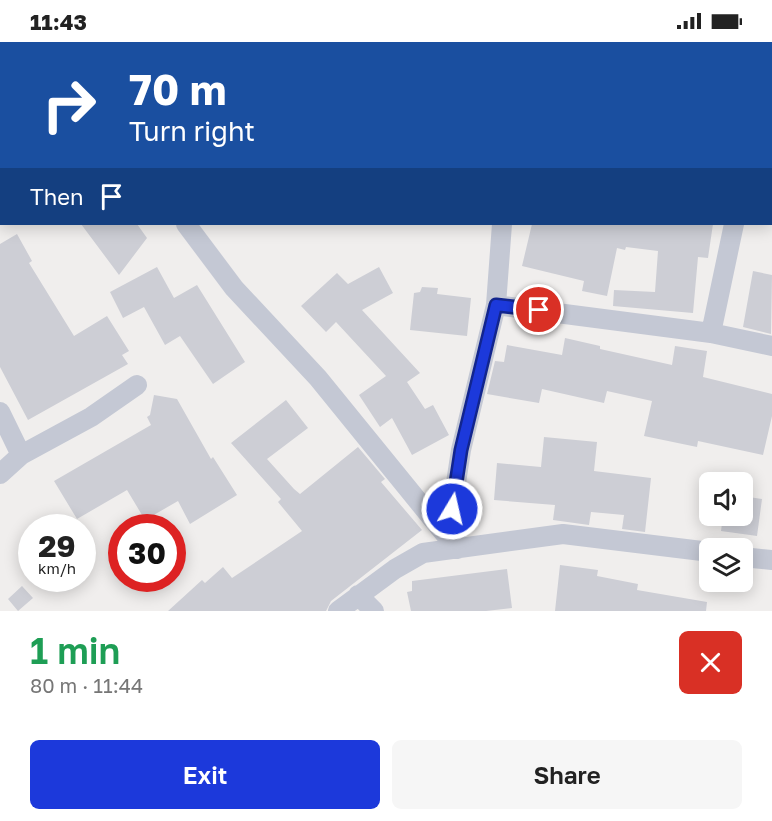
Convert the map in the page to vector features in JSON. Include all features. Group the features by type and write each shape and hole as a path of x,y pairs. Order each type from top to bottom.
{"street":[{"path":"187,225 234,288 318,378 457,549"},
{"path":"457,549 452,509 461,450 496,305 502,225"},
{"path":"711,333 734,225"},
{"path":"496,305 711,333 772,346"},
{"path":"0,474 21,455 91,417 137,385"},
{"path":"0,412 21,455"},
{"path":"339,611 395,569 423,553 563,534 699,551"},
{"path":"753,557 772,560"},
{"path":"358,595 374,611"}],"building":[{"path":"82,225 138,225 147,238 119,275"},
{"path":"532,225 713,225 708,258 698,257 693,313 613,306 614,290 655,292 658,251 617,248 607,296 582,291 584,281 522,266"},
{"path":"17,234 32,261 29,263 74,336 107,316 129,351 122,355 128,364 28,420 0,367 0,244"},
{"path":"157,267 174,298 197,285 245,362 213,384 180,336 165,345 144,307 123,318 110,292"},
{"path":"379,267 393,293 362,310 420,373 407,382 425,409 433,405 449,435 412,455 392,418 380,427 359,395 386,376 336,322 326,332 301,306 337,273 348,284"},
{"path":"753,271 772,275 771,334 743,327"},
{"path":"422,287 438,288 437,294 471,298 467,336 410,330 414,293 420,292"},
{"path":"565,338 600,346 600,349 672,365 675,346 707,351 703,377 772,394 772,416 763,455 698,441 697,447 644,436 652,401 607,391 604,403 542,389 539,403 487,394 495,361 504,362 507,345 562,355"},
{"path":"154,395 177,399 211,459 213,457 237,495 190,524 178,501 155,514 141,514 127,490 86,514 74,514 54,481 151,425 147,417 150,415"},
{"path":"286,400 308,428 267,459 294,489 300,494 358,447 385,479 381,482 422,530 331,601 326,611 168,611 202,580 205,583 223,567 232,578 302,531 278,502 281,499 231,443"},
{"path":"544,437 597,442 594,471 651,478 645,532 622,529 624,515 591,512 589,525 553,520 555,505 494,500 497,463 541,467"},
{"path":"753,498 762,499 757,536 721,531 722,526 753,526"},
{"path":"560,565 598,570 597,576 638,584 637,590 707,602 706,611 555,611"},
{"path":"507,569 512,608 486,611 411,611 407,592 412,591 412,581"},
{"path":"18,590 18,592 28,592 33,598 18,611 8,599"}],"route":[{"path":"452,509 461,450 496,305 539,310"}]}
